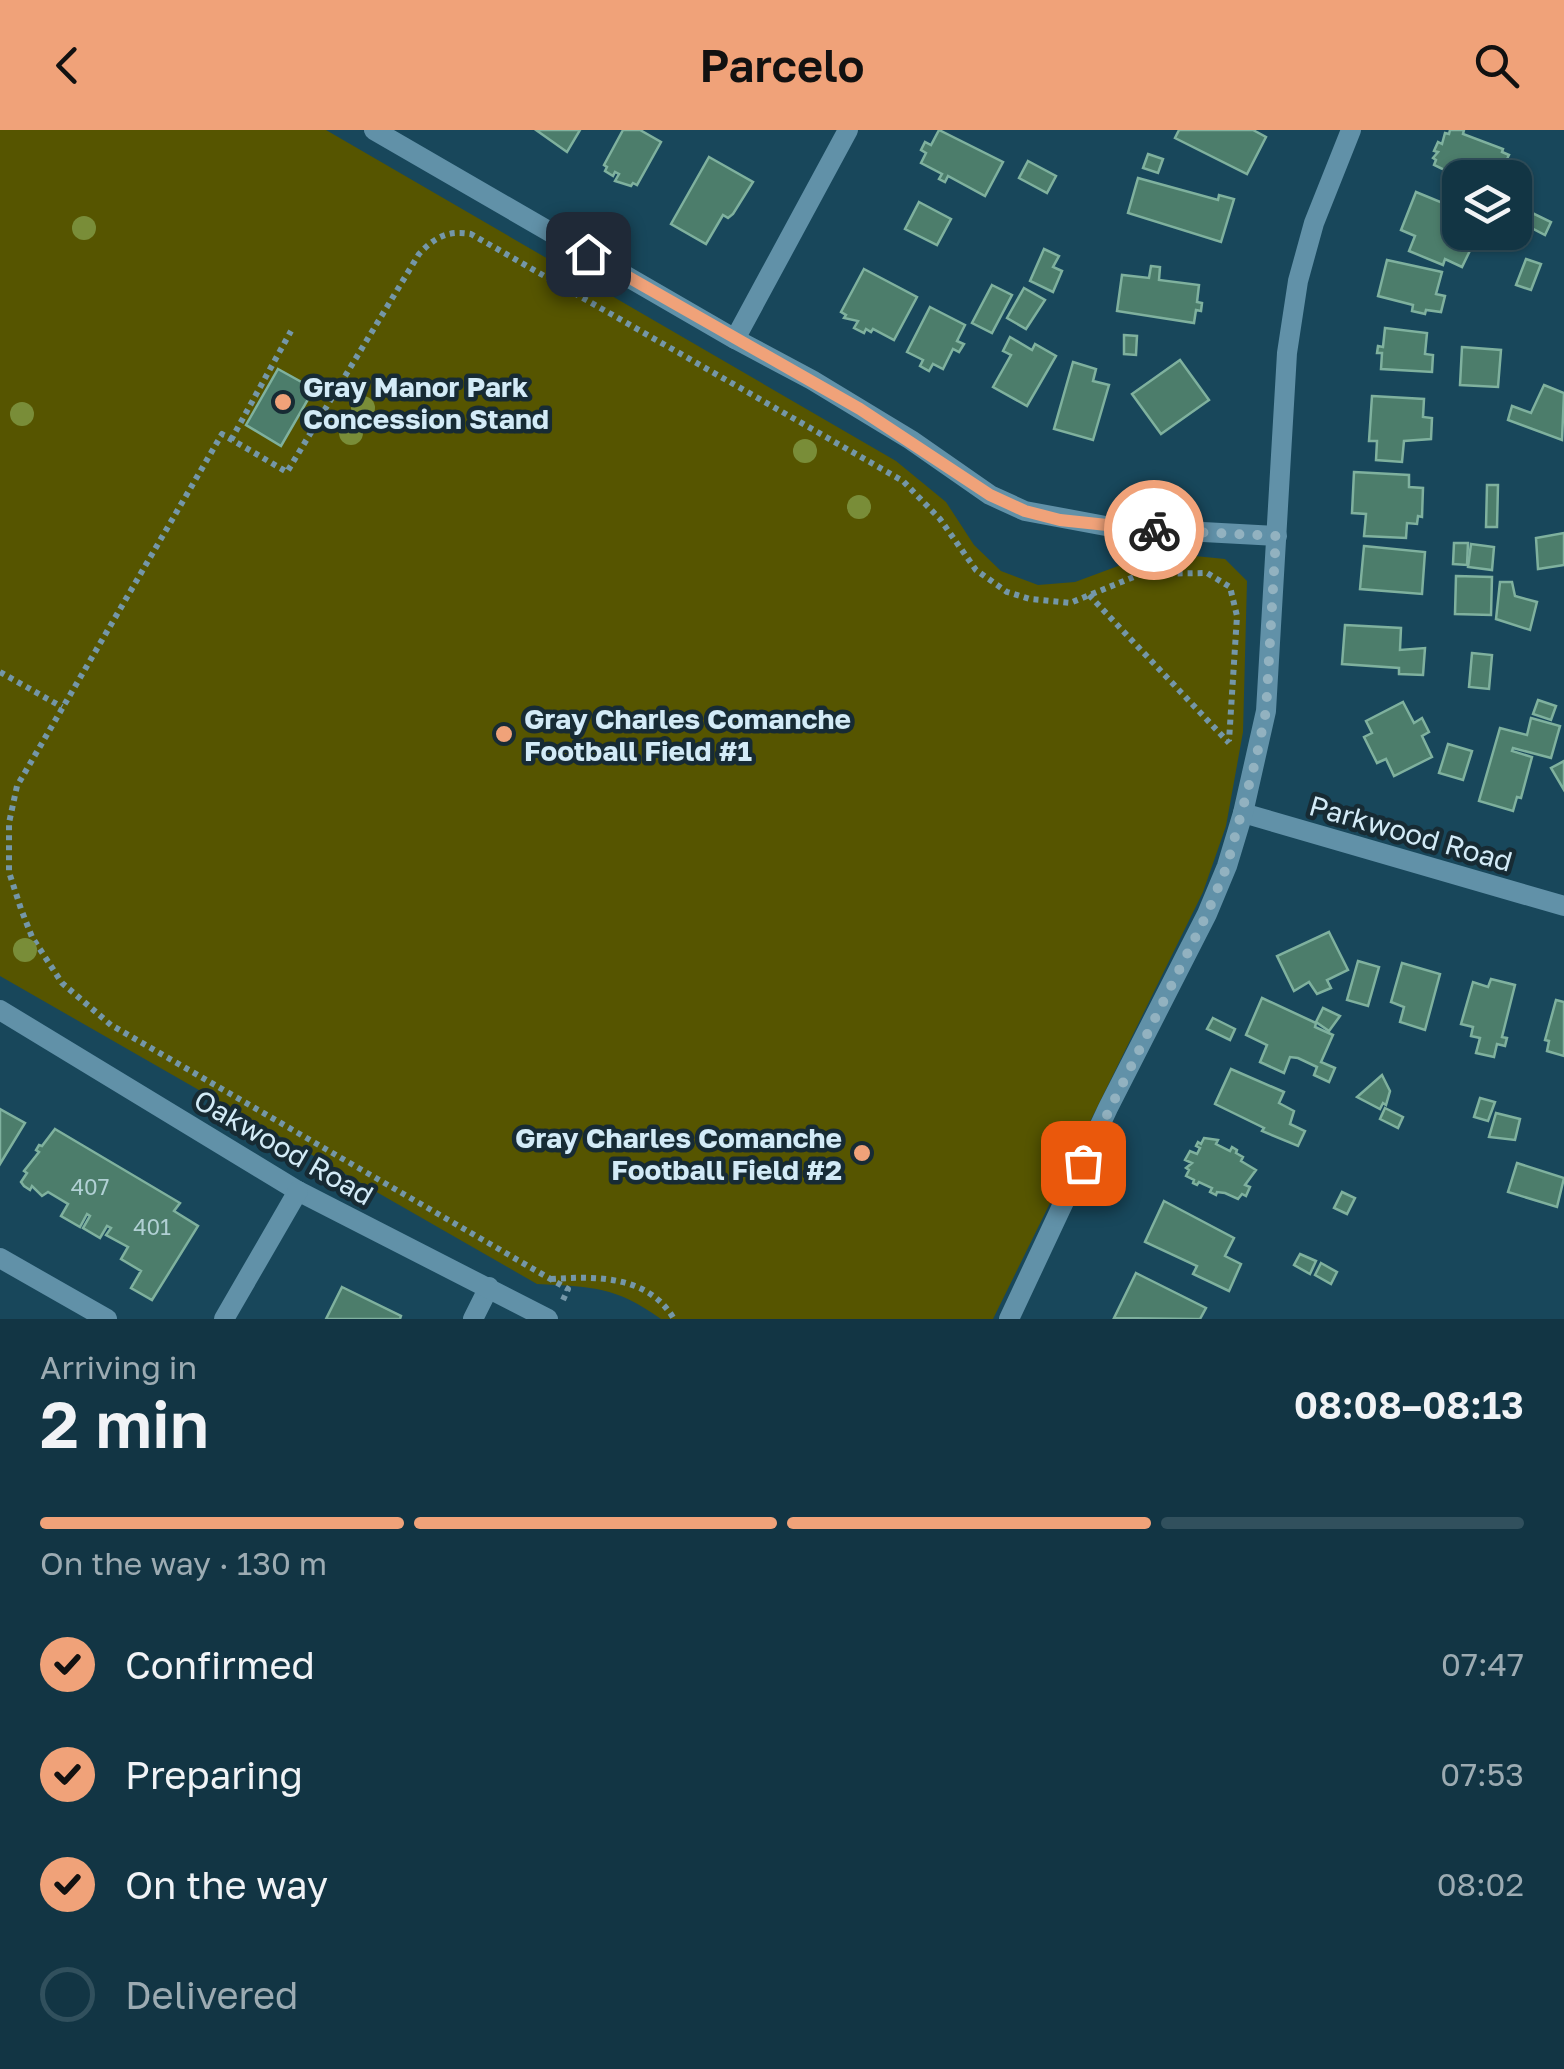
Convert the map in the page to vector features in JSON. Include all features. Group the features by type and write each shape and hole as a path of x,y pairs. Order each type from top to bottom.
{"street":[{"path":"374,130 735,340 812,380 910,440 953,472 1025,511 1110,528 1276,536"},
{"path":"735,340 848,130"},
{"path":"1010,1319 1108,1108 1207,914 1243,813 1266,711 1287,353 1298,282 1314,222 1351,130"},
{"name":"Parkwood Road","path":"1243,813 1564,906"},
{"name":"Oakwood Road","path":"0,1010 298,1191 548,1319"},
{"path":"224,1319 298,1191"},
{"path":"0,1258 107,1319"},
{"path":"473,1319 489,1288"}],"path":[{"path":"674,1319 649,1294 623,1280 593,1276 550,1279 111,1026 62,983 32,937 9,872 10,823 17,786 222,434 287,472 419,254 432,240 454,230 471,234 903,481 940,518 976,570 1007,592 1030,599 1070,602 1141,574 1207,573 1230,588 1237,616 1226,760"},
{"path":"230,440 291,331"},
{"path":"1089,595 1229,743"},
{"path":"0,672 62,707"}],"shaded area":[{"path":"0,130 326,130 896,461 946,502 974,545 1001,571 1038,585 1075,582 1137,559 1195,556 1225,559 1247,581 1243,732 1226,826 1203,892 993,1319 661,1319 630,1300 602,1290 537,1284 0,976"}],"building":[{"path":"536,130 580,130 567,152"},
{"path":"623,130 640,130 661,142 637,185 615,181 619,174 615,172 613,176 605,171 604,165"},
{"path":"939,130 1003,162 985,196 948,176 945,182 939,179 942,174 921,163 926,153 921,150 925,142 931,145"},
{"path":"1179,130 1253,130 1266,137 1247,174 1175,138"},
{"path":"1450,130 1464,130 1463,134 1503,149 1509,160 1442,160 1442,169 1434,165 1433,158 1438,152 1434,151 1438,142 1442,144 1445,133"},
{"path":"1148,154 1163,159 1158,173 1143,168"},
{"path":"709,157 753,182 733,214 728,218 723,215 706,244 671,224"},
{"path":"1028,161 1056,176 1047,193 1019,178"},
{"path":"1138,178 1218,200 1219,195 1234,199 1221,242 1128,213"},
{"path":"1416,192 1442,203 1442,250 1470,250 1462,267 1445,259 1443,265 1409,251 1415,236 1401,230"},
{"path":"919,202 951,219 937,245 905,229"},
{"path":"1532,213 1551,222 1545,235 1532,228"},
{"path":"1044,249 1059,256 1053,267 1062,271 1053,292 1030,281"},
{"path":"1526,259 1541,264 1531,290 1516,285"},
{"path":"1387,260 1442,272 1436,294 1445,296 1441,312 1412,311 1413,305 1378,296"},
{"path":"1151,266 1160,267 1159,280 1199,285 1197,302 1202,303 1201,311 1196,310 1194,323 1117,311 1122,275 1149,278"},
{"path":"864,269 917,297 894,340 873,329 864,333 854,328 858,321 844,318 846,315 841,312"},
{"path":"992,285 1012,295 992,333 972,323"},
{"path":"1024,288 1045,300 1026,329 1007,318"},
{"path":"930,307 965,325 957,341 964,344 959,352 953,349 943,369 933,364 929,371 920,366 923,360 907,352"},
{"path":"1385,328 1427,333 1425,354 1433,355 1432,372 1381,369 1382,353 1377,353 1378,346 1383,347"},
{"path":"1124,335 1137,336 1136,355 1124,354"},
{"path":"1010,337 1032,350 1035,344 1056,356 1027,406 993,387 1011,355 1003,351"},
{"path":"1462,347 1501,350 1498,387 1460,385"},
{"path":"1180,360 1209,400 1161,434 1132,394"},
{"path":"1073,362 1096,369 1093,381 1109,385 1093,440 1054,429"},
{"name":"Gray Manor Park Concession Stand","path":"278,369 314,389 281,446 246,425"},
{"path":"1544,385 1564,393 1562,440 1508,420 1512,406 1531,413"},
{"path":"1372,396 1424,399 1423,417 1432,418 1431,439 1404,441 1402,462 1376,460 1377,441 1369,441"},
{"path":"1354,472 1409,475 1409,487 1423,488 1422,517 1418,516 1417,524 1407,523 1406,538 1364,536 1366,514 1352,513"},
{"path":"1487,485 1498,485 1497,527 1486,527"},
{"path":"1564,533 1564,565 1538,569 1536,538"},
{"path":"1454,543 1468,543 1467,565 1453,564"},
{"path":"1471,544 1494,547 1492,570 1468,567"},
{"path":"1364,546 1425,552 1422,594 1360,589"},
{"path":"1456,576 1492,577 1491,615 1455,614"},
{"path":"1500,582 1512,582 1515,596 1537,602 1530,630 1496,619"},
{"path":"1345,625 1401,628 1400,650 1425,648 1423,675 1399,674 1399,668 1342,664"},
{"path":"1472,653 1492,655 1489,689 1469,687"},
{"path":"1538,700 1556,706 1551,720 1533,714"},
{"path":"1403,702 1414,723 1422,718 1429,732 1422,736 1432,757 1394,776 1386,759 1377,763 1364,737 1372,733 1366,721"},
{"path":"1531,718 1560,726 1551,758 1513,748 1512,751 1532,757 1521,798 1517,797 1513,811 1479,801 1500,728 1527,735"},
{"path":"1448,744 1472,751 1463,780 1439,773"},
{"path":"1564,761 1564,790 1551,768"},
{"path":"1329,932 1348,970 1327,980 1331,988 1317,994 1309,982 1294,991 1277,956"},
{"path":"1358,961 1379,967 1368,1006 1347,1000"},
{"path":"1402,963 1440,974 1425,1030 1400,1022 1404,1007 1391,1002"},
{"path":"1491,979 1515,985 1502,1037 1507,1038 1505,1046 1497,1044 1494,1057 1476,1053 1480,1038 1471,1036 1473,1027 1461,1024 1473,982 1488,987"},
{"path":"1262,998 1333,1035 1321,1062 1335,1068 1329,1082 1314,1075 1317,1067 1298,1058 1290,1057 1284,1073 1260,1062 1267,1045 1246,1035"},
{"path":"1556,1000 1564,1002 1564,1056 1547,1051 1549,1041 1545,1040"},
{"path":"1323,1008 1340,1016 1329,1031 1316,1022"},
{"path":"1213,1018 1235,1029 1230,1040 1207,1029"},
{"path":"1231,1069 1284,1092 1279,1103 1294,1111 1290,1124 1305,1131 1298,1146 1215,1104"},
{"path":"1382,1075 1390,1091 1386,1105 1383,1103 1380,1109 1357,1097"},
{"path":"1480,1098 1495,1102 1488,1121 1474,1117"},
{"path":"1385,1108 1403,1117 1398,1128 1380,1119"},
{"path":"0,1109 25,1123 0,1164"},
{"path":"1496,1113 1520,1119 1515,1140 1489,1137"},
{"path":"55,1129 180,1203 174,1211 198,1226 152,1300 131,1288 141,1271 121,1259 128,1247 106,1235 111,1228 107,1226 100,1238 83,1228 90,1216 87,1214 80,1227 61,1216 68,1204 48,1192 42,1196 21,1182 27,1173 24,1171 39,1152 39,1145"},
{"path":"1204,1138 1218,1140 1216,1144 1230,1151 1232,1147 1237,1150 1243,1157 1241,1161 1256,1170 1245,1185 1250,1187 1246,1196 1242,1194 1238,1199 1225,1193 1216,1195 1210,1192 1212,1188 1199,1182 1197,1185 1186,1176 1186,1168 1192,1163 1185,1160 1190,1151 1197,1154 1200,1148 1196,1146"},
{"path":"1517,1163 1564,1178 1557,1207 1508,1192"},
{"path":"1342,1192 1355,1198 1347,1214 1334,1208"},
{"path":"1164,1201 1234,1238 1225,1256 1241,1264 1229,1291 1193,1274 1197,1266 1145,1242"},
{"path":"1300,1254 1316,1261 1310,1274 1294,1265"},
{"path":"1321,1263 1337,1272 1331,1284 1315,1275"},
{"path":"1136,1273 1206,1308 1200,1319 1114,1318"},
{"path":"342,1287 401,1316 400,1319 326,1319"}],"way so far":[{"path":"1083,1163 1227,866 1266,711 1276,536 1154,530"}],"place":[{"name":"Gray Manor Park Concession Stand","path":"283,402"},
{"name":"Gray Charles Comanche Football Field #1","path":"504,734"},
{"name":"Gray Charles Comanche Football Field #2","path":"862,1153"}],"route":[{"path":"588,254 812,380 990,495 1025,511 1060,520 1154,530"}]}
